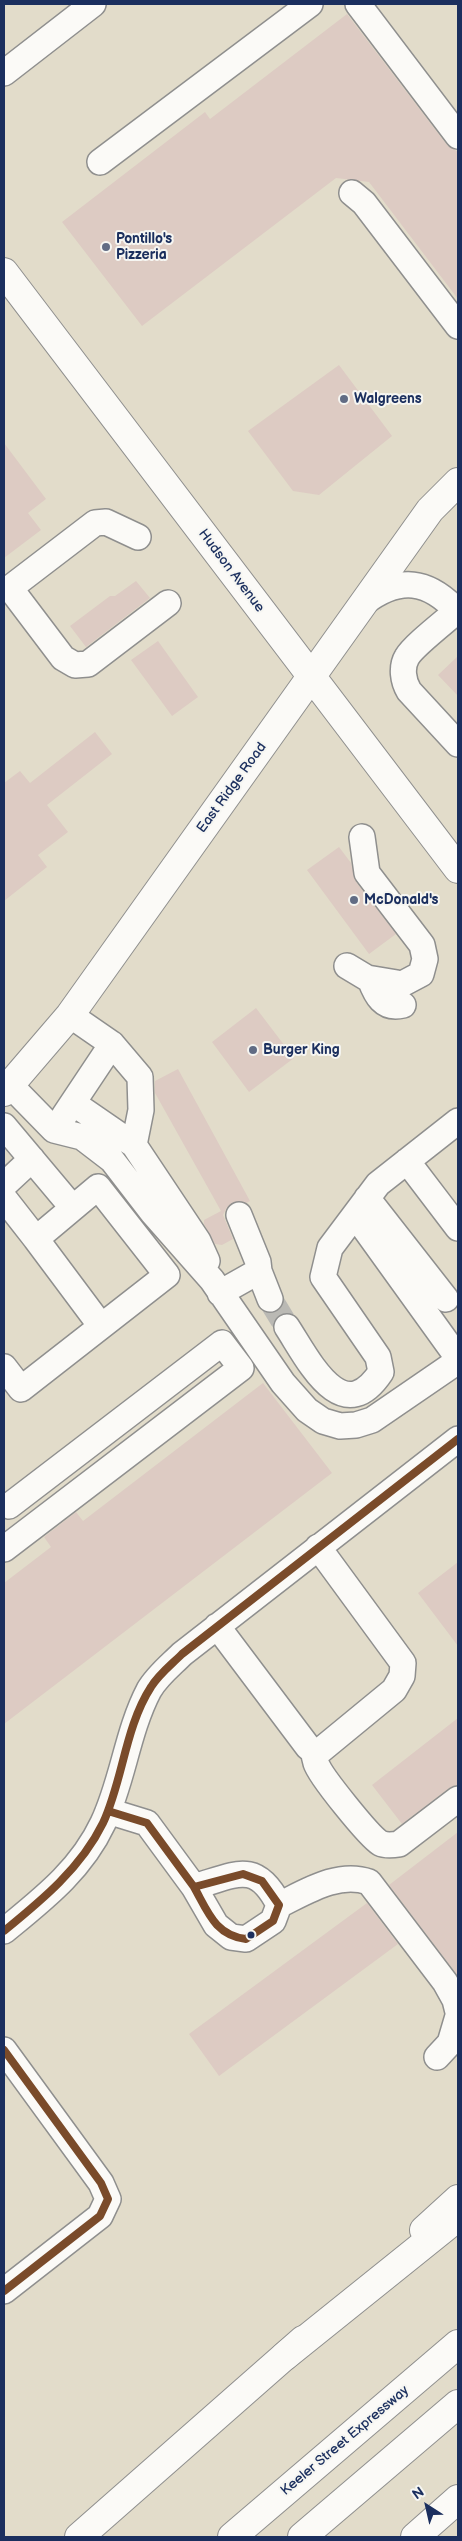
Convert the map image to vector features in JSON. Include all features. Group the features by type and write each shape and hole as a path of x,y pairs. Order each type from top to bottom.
{"main road":[{"name":"Hudson Avenue","path":"4,272 458,869"},
{"name":"East Ridge Road","path":"7,1089 70,1015 430,510 458,482"},
{"path":"79,2537 285,2356 458,2199"},
{"path":"285,2356 458,2217"},
{"name":"Keeler Street Expressway","path":"232,2537 458,2344"},
{"path":"302,2537 458,2404"},
{"path":"415,2537 458,2499"}],"street":[{"path":"4,73 93,4"},
{"path":"100,162 310,4"},
{"path":"358,4 458,136"},
{"path":"352,193 364,203 458,326"},
{"path":"138,537 106,522 95,523 10,588 63,658 75,665 88,664 168,603"},
{"path":"365,602 382,590 400,585 418,586 435,590 458,610 407,657 403,668 404,684 458,744"},
{"path":"347,966 370,979 375,994 382,1002 394,1007 425,959 422,946 367,873 362,837"},
{"path":"70,1015 112,1044 140,1077 141,1110 134,1145"},
{"path":"54,1130 112,1044"},
{"path":"7,1089 54,1130 82,1137 112,1160 158,1219 216,1286 283,1384 307,1410 324,1421 340,1426 356,1425 372,1420 458,1359 361,1207"},
{"path":"73,1103 134,1145 198,1241 216,1286"},
{"path":"286,1327 329,1387 342,1395 359,1392 373,1383 381,1372 378,1357 323,1277 330,1248 378,1184 458,1121"},
{"path":"4,1126 72,1207"},
{"path":"4,1185 32,1159"},
{"path":"407,1161 458,1228"},
{"path":"4,1367 22,1389 167,1275 98,1187 36,1239"},
{"path":"4,1198 102,1326"},
{"path":"361,1207 454,1301"},
{"path":"239,1214 258,1262 259,1271 270,1300"},
{"path":"216,1286 259,1271"},
{"path":"4,1549 241,1368 222,1343 6,1502 27,1531"},
{"path":"4,1931 64,1880 86,1855 108,1811 137,1719 158,1677 182,1654 217,1626 458,1439"},
{"path":"314,1752 321,1750 394,1690 402,1676 403,1664 318,1547"},
{"path":"217,1626 314,1752 316,1764 326,1779 370,1834 381,1843 391,1846 399,1844 458,1799"},
{"path":"108,1811 147,1823 194,1887 216,1925 230,1937 246,1939 273,1921 279,1905 313,1888 341,1879 358,1878 369,1882 445,1982 455,2000 458,2012"},
{"path":"194,1887 239,1874 256,1876 270,1887 279,1905"},
{"path":"437,2057 450,2042 458,2016"},
{"path":"4,2050 101,2183 108,2199 100,2216 4,2291"}],"building":[{"path":"347,14 447,145 458,152 458,299 369,182 336,178 142,326 62,222 205,112 210,119"},
{"name":"Walgreens","path":"339,365 392,436 319,495 293,491 248,431"},
{"path":"4,443 46,499 28,513 41,530 4,558"},
{"path":"136,581 150,598 86,647 70,626 110,596 115,596"},
{"path":"158,641 198,697 172,716 131,660"},
{"path":"458,656 458,696 438,675"},
{"path":"95,732 112,754 47,805 68,832 38,855 47,867 4,901 4,783 20,771 30,783"},
{"name":"McDonald's","path":"339,847 351,863 356,882 396,934 369,954 307,870"},
{"name":"Burger King","path":"256,1008 294,1058 249,1092 212,1042"},
{"path":"178,1069 250,1201 246,1203 234,1202 227,1207 223,1215 233,1239 222,1245 215,1244 204,1224 204,1220 221,1211 155,1093 155,1081"},
{"path":"263,1383 332,1473 4,1724 4,1583 51,1547 44,1537 76,1512 83,1521"},
{"path":"458,1562 458,1646 418,1593"},
{"path":"458,1718 458,1785 449,1788 402,1824 372,1785"},
{"path":"458,1832 458,1976 389,1885"},
{"path":"367,1903 398,1944 219,2076 189,2034"}],"tunnel":[{"path":"270,1299 287,1327"}],"transit line":[{"path":"4,1931 72,1869 94,1839 110,1806 135,1719 151,1687 161,1674 182,1654 458,1439"},
{"path":"108,1811 147,1823 194,1887"},
{"path":"243,1874 262,1881 279,1905 273,1921 246,1939 235,1937 220,1927 208,1913 194,1887 243,1874"},
{"path":"4,2050 101,2183 108,2199 100,2216 4,2291"}],"place":[{"name":"Pontillo's Pizzeria","path":"106,247"},
{"name":"Walgreens","path":"344,399"},
{"name":"McDonald's","path":"354,900"},
{"name":"Burger King","path":"253,1050"}]}
